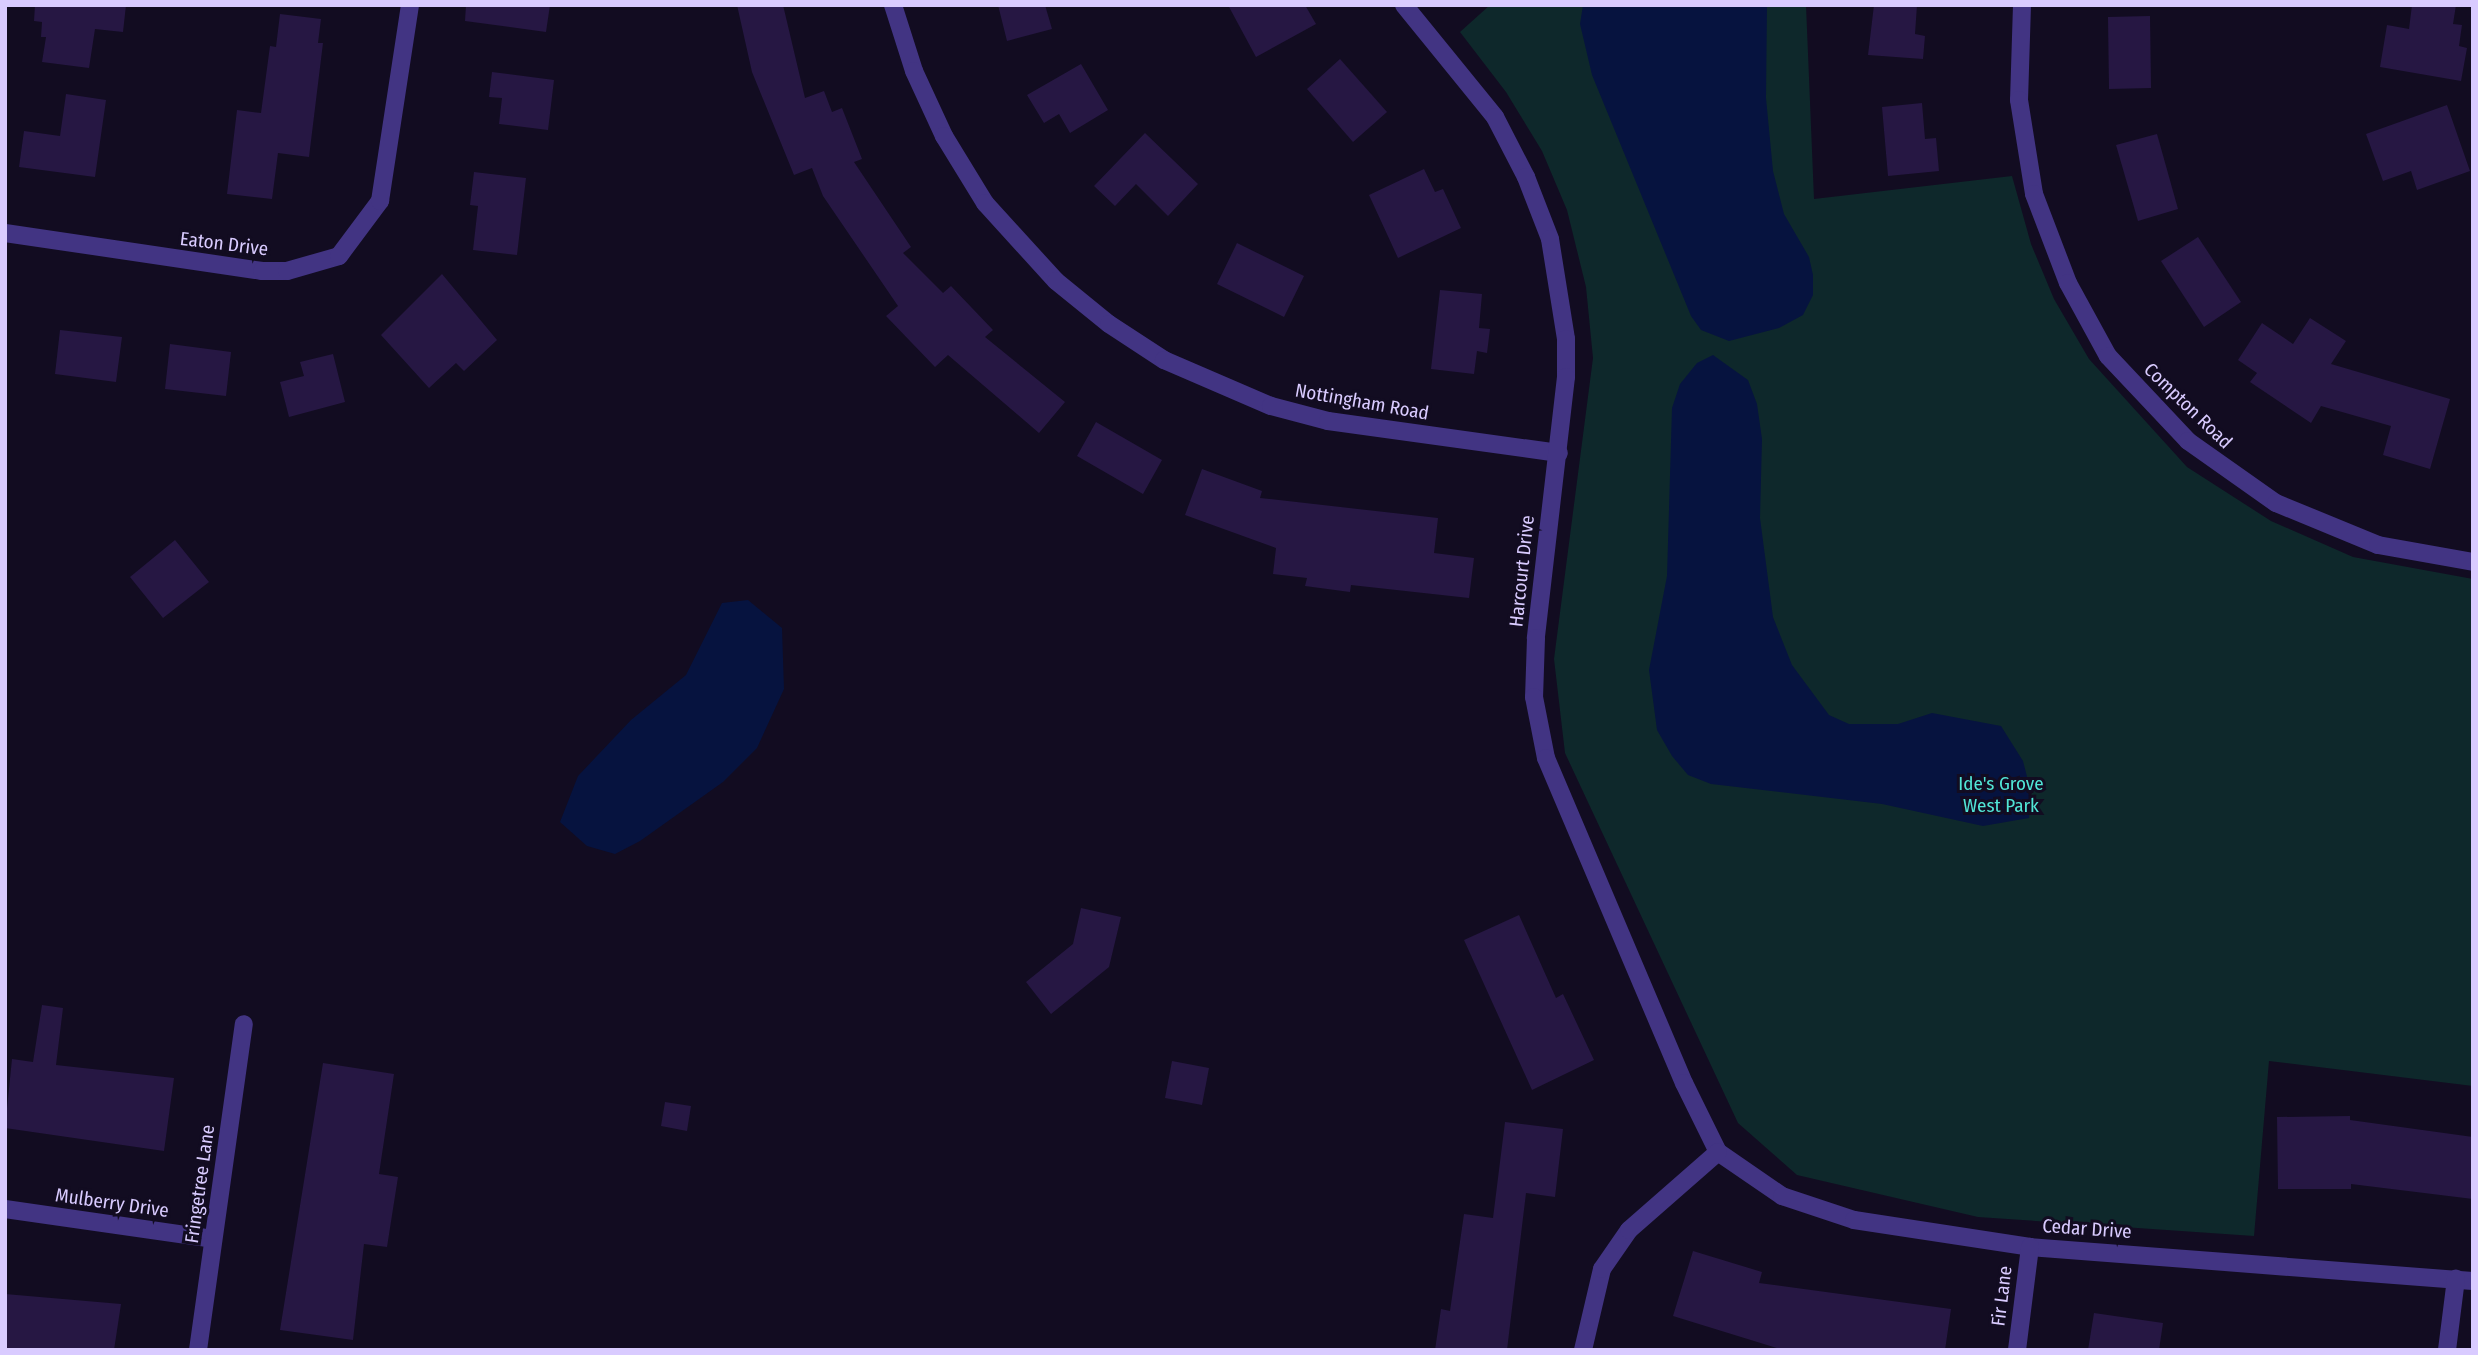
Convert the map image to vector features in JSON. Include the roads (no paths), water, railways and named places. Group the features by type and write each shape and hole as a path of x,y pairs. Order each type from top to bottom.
{"street":[{"name":"Eaton Drive","path":"5,233 262,271 287,271 339,256 380,201 410,5"},
{"name":"Nottingham Road","path":"893,5 914,71 944,136 985,203 1056,281 1109,324 1164,360 1271,406 1328,421 1559,453"},
{"name":"Harcourt Drive","path":"1404,5 1494,117 1541,213 1558,272 1566,339 1559,453 1536,638 1534,697 1546,758 1678,1070 1718,1152"},
{"name":"Compton Road","path":"2022,5 2019,100 2035,194 2058,261 2108,356 2161,415 2243,483 2311,520 2378,544 2473,562"},
{"name":"Fringetree Lane","path":"198,1350 244,1024"},
{"name":"Cedar Drive","path":"1718,1152 1752,1179 1815,1210 2030,1247 2464,1280"},
{"path":"1583,1350 1592,1301 1608,1259 1629,1230 1718,1152"},
{"name":"Mulberry Drive","path":"5,1209 213,1239"},
{"name":"Fir Lane","path":"2017,1350 2030,1247"},
{"path":"2447,1350 2464,1280"}],"park label":[{"name":"Ide's Grove West Park","path":"2001,795"}]}
